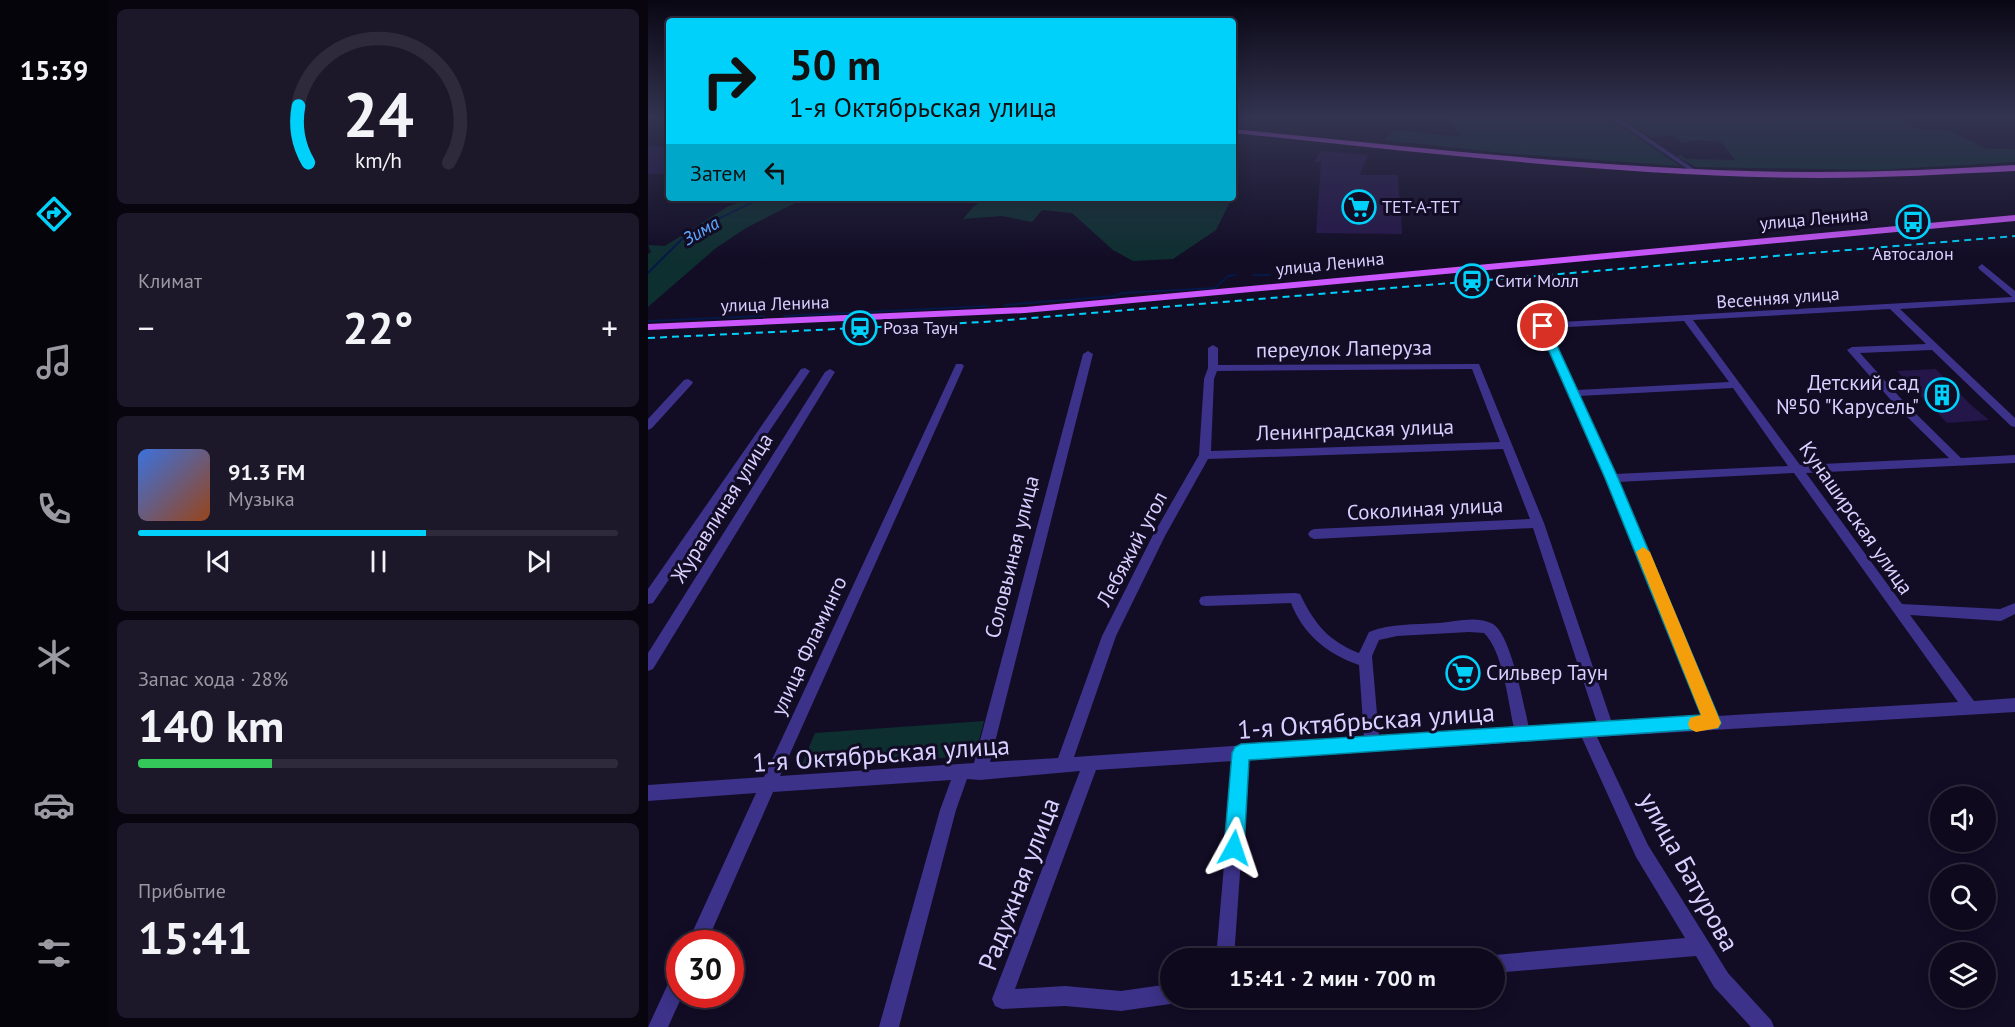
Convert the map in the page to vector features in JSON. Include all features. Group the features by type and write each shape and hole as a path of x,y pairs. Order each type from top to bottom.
{"main road":[{"path":"1484,164 1488,168"},
{"path":"1487,164 1488,168"},
{"path":"1488,168 1491,164"},
{"path":"1589,164 1694,171 1854,174 2015,168"},
{"name":"улица Ленина","path":"648,327 1025,310 2015,219"}],"street":[{"path":"1683,164 1694,171"},
{"path":"1982,267 2015,297"},
{"name":"Весенняя улица","path":"1574,393 1543,326 1628,320 1688,320 2015,297"},
{"path":"1893,307 2015,424"},
{"name":"Кунаширская улица","path":"1688,320 1971,708"},
{"path":"1934,347 1852,350 1901,405 1959,462"},
{"name":"Лебяжий угол","path":"1063,765 1108,636 1160,535 1205,455 1209,379 1214,369 1212,348"},
{"name":"Соловьиная улица","path":"980,772 1088,354"},
{"name":"улица Фламинго","path":"703,930 959,366"},
{"name":"переулок Лаперуза","path":"1214,369 1476,366 1506,445"},
{"path":"648,599 805,371"},
{"name":"Журавлиная улица","path":"648,665 830,372"},
{"path":"648,426 688,382"},
{"path":"1712,723 1574,393 1736,385"},
{"path":"1506,445 1538,523 1607,729"},
{"name":"Ленинградская улица","path":"1205,455 1506,445"},
{"path":"1611,478 1799,471 2015,459"},
{"name":"Соколиная улица","path":"1314,534 1538,523"},
{"path":"1206,601 1296,598 1306,621 1322,639 1342,653 1365,661"},
{"path":"1897,609 1994,615 2015,608"},
{"path":"1372,744 1365,661 1370,640 1384,633 1470,627 1488,628 1499,641 1523,735"},
{"name":"1-я Октябрьская улица","path":"648,793 769,787 1372,744 2015,705"},
{"name":"улица Батурова","path":"1586,731 1642,851 1720,980 1764,1027"},
{"path":"1226,948 1241,753"},
{"name":"Радужная улица","path":"1091,763 1002,999 1065,996 1121,1001 1160,995"},
{"path":"889,1027 948,810 961,773"},
{"path":"1505,963 1701,946"},
{"path":"658,1027 667,1008"}],"green space":[{"path":"1652,164 1677,164 1680,166"},
{"path":"1690,164 1982,164 1877,170 1696,167"},
{"path":"742,201 799,201 746,228 716,248 648,307 648,254 651,252 648,245 665,246 727,207"},
{"path":"982,201 1230,201 1216,230 1173,259 1133,261 1113,250 1072,213 1042,210 1032,222 1002,216 963,219"},
{"path":"984,721 975,756 801,766 815,733"}],"building":[{"path":"648,164 666,164 666,174 648,174"},
{"path":"1321,164 1364,164 1360,175 1398,175 1399,196 1408,202 1408,208 1401,211 1402,234 1316,233"},
{"name":"Детский сад №50 \"Карусель\"","path":"1936,369 1989,420 1947,423 1897,371"}],"waterway":[{"name":"Зима","path":"704,226 755,201"},
{"name":"Зима","path":"648,273 681,240 707,224"},
{"path":"1005,305 1115,296 1122,293 1215,288 1228,276 1236,275"},
{"path":"1253,275 1270,275"},
{"path":"785,316 988,306"},
{"path":"648,321 764,316"}],"railway":[{"path":"648,338 984,322 2015,236"}],"slow traffic":[{"path":"1643,552 1712,723 1696,724"}],"place":[{"name":"ТЕТ-А-ТЕТ","path":"1359,207"},
{"name":"Автосалон","path":"1913,222"},
{"name":"Сити Молл","path":"1472,281"},
{"name":"Роза Таун","path":"860,328"},
{"name":"Детский сад №50 \"Карусель\"","path":"1942,395"},
{"name":"Сильвер Таун","path":"1463,673"}],"route":[{"path":"1234,848 1241,753 1712,723 1611,478 1543,326"}]}
